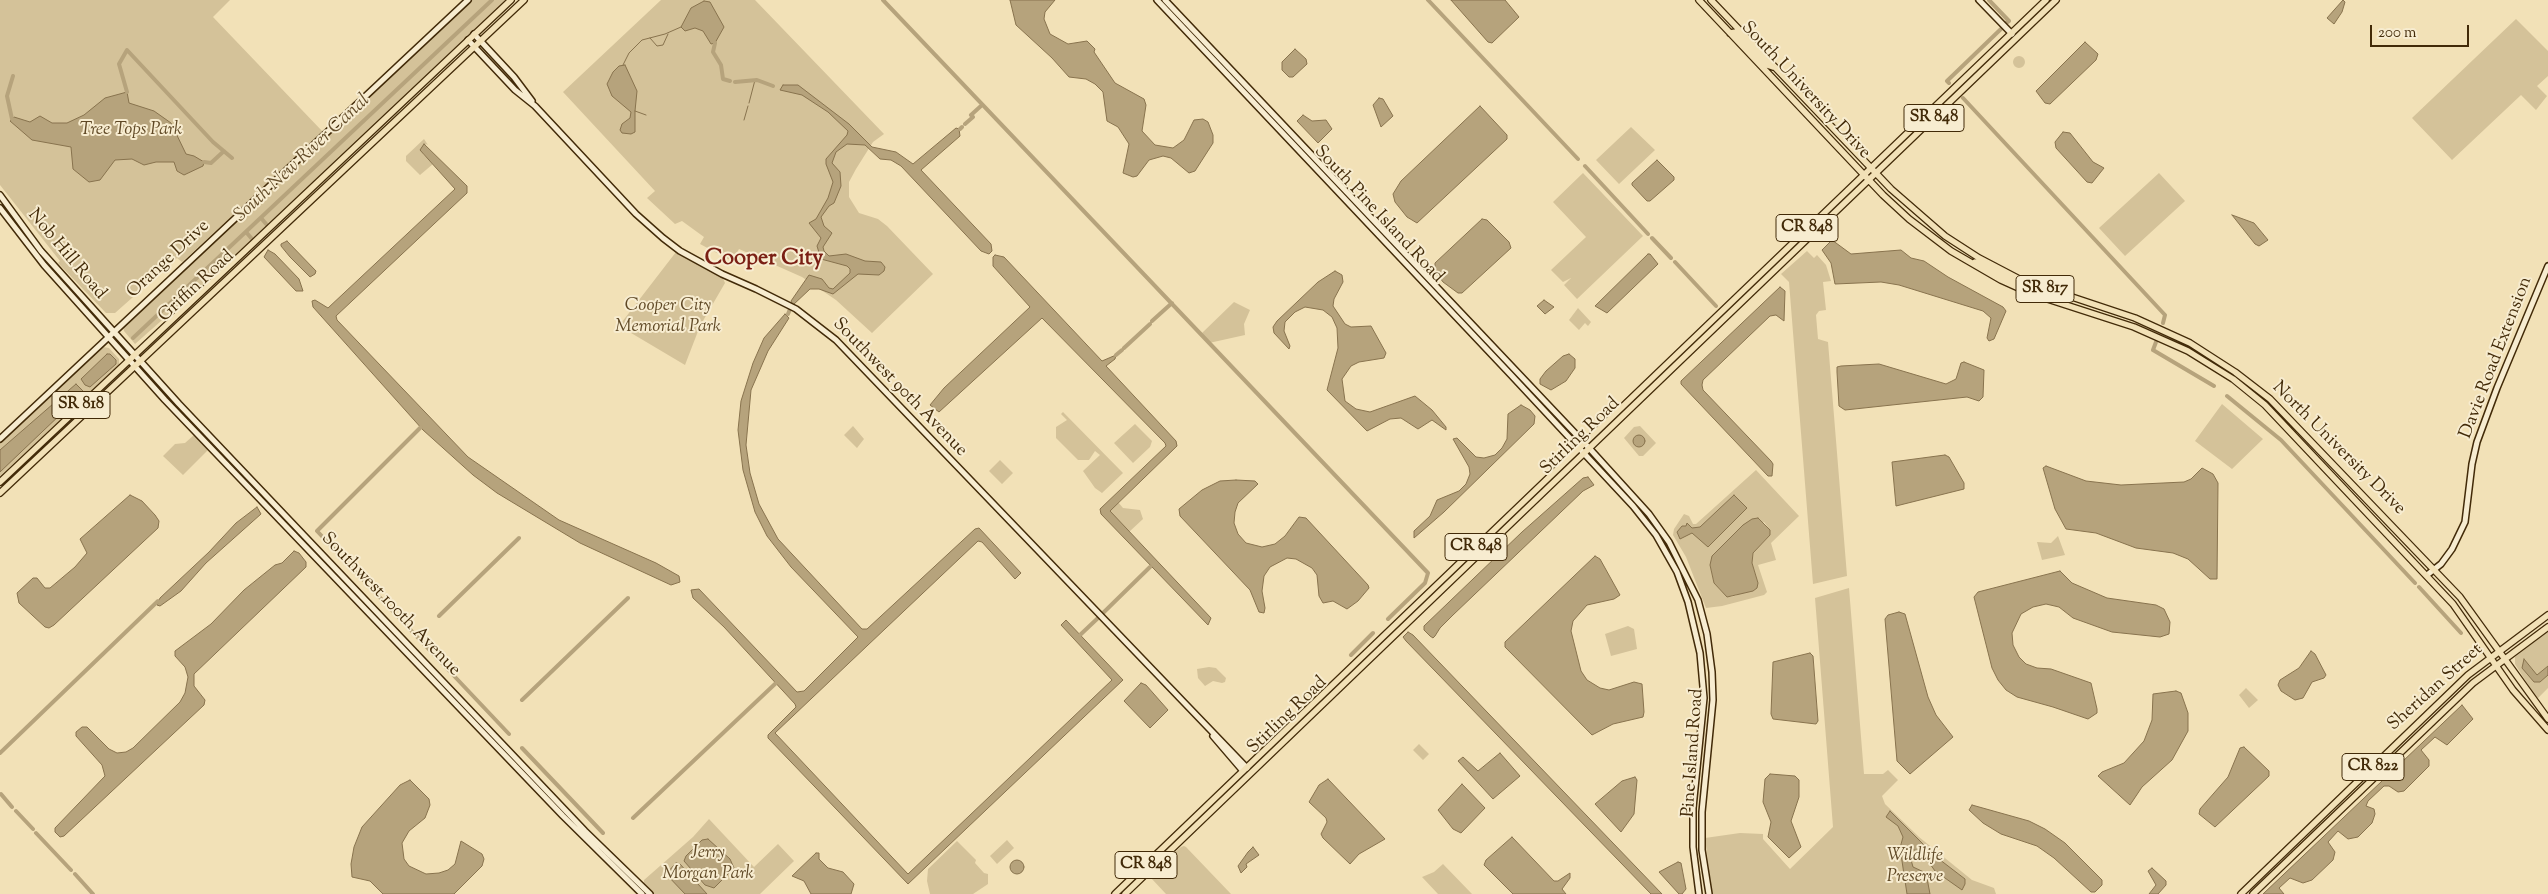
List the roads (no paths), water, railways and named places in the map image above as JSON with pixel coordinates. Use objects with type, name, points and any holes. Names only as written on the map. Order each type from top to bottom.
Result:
[{"type":"main road","name":"Orange Drive","points":[[0,439],[468,0]]},
{"type":"main road","name":"Griffin Road","points":[[0,482],[510,0]]},
{"type":"main road","name":"Griffin Road","points":[[0,493],[524,0]]},
{"type":"main road","name":"South Pine Island Road","points":[[1156,0],[1580,449]]},
{"type":"main road","name":"South Pine Island Road","points":[[1165,0],[1585,444]]},
{"type":"main road","name":"South University Drive","points":[[1699,0],[1869,181]]},
{"type":"main road","points":[[1706,0],[1728,24],[1735,25]]},
{"type":"main road","name":"South University Drive","points":[[1711,0],[1870,168]]},
{"type":"main road","points":[[1980,0],[2014,36],[2018,27],[2046,0]]},
{"type":"main road","name":"Stirling Road","points":[[1125,894],[1489,535],[1658,374],[1863,174],[1968,75],[2056,0]]},
{"type":"main road","points":[[1730,33],[1736,32],[1767,65],[1775,67]]},
{"type":"main road","name":"Southwest 90th Avenue","points":[[474,34],[523,88],[535,106]]},
{"type":"main road","name":"Stirling Road","points":[[1115,894],[1245,770],[1585,455],[1967,86],[2014,36]]},
{"type":"main road","name":"Southwest 90th Avenue","points":[[468,40],[515,90],[535,106],[636,214],[663,238],[680,251],[722,274],[796,310],[836,340],[1245,770]]},
{"type":"main road","points":[[1967,86],[1968,75]]},
{"type":"main road","points":[[356,158],[357,150],[385,124],[389,115]]},
{"type":"main road","name":"North University Drive","points":[[1870,168],[1908,206],[1945,236],[1979,258],[2026,282],[2157,327],[2190,343],[2225,365],[2285,413],[2465,603],[2548,719]]},
{"type":"main road","points":[[289,220],[321,186],[321,180]]},
{"type":"main road","name":"North University Drive","points":[[1869,181],[1913,223],[1961,257],[2001,280],[2032,294],[2134,327],[2188,352],[2250,392],[2322,463],[2427,575],[2465,619],[2496,666],[2529,710],[2548,730]]},
{"type":"main road","name":"Nob Hill Road","points":[[0,195],[41,250],[114,331]]},
{"type":"main road","name":"Nob Hill Road","points":[[0,208],[44,265],[107,337]]},
{"type":"main road","points":[[241,266],[242,258],[271,231],[277,221]]},
{"type":"main road","points":[[1961,257],[2020,284],[2024,285],[2026,282]]},
{"type":"main road","name":"Davie Road Extension","points":[[2427,575],[2452,550],[2465,522],[2477,442],[2497,388],[2548,266]]},
{"type":"main road","name":"Southwest 100th Avenue","points":[[114,331],[585,832],[650,894]]},
{"type":"main road","name":"Southwest 100th Avenue","points":[[107,337],[563,816],[642,894]]},
{"type":"main road","points":[[1658,374],[1663,379]]},
{"type":"main road","name":"Pine Island Road","points":[[1585,444],[1644,507],[1662,530],[1689,578],[1701,612],[1710,653],[1713,691],[1702,812],[1702,850],[1709,894]]},
{"type":"main road","name":"Pine Island Road","points":[[1580,449],[1633,506],[1656,535],[1677,572],[1693,619],[1700,653],[1704,698],[1693,808],[1693,847],[1699,894]]},
{"type":"main road","points":[[2322,463],[2330,466],[2353,489],[2365,496]]},
{"type":"main road","points":[[7,486],[6,482],[14,469]]},
{"type":"main road","points":[[1489,535],[1494,540]]},
{"type":"main road","name":"Sheridan Street","points":[[2241,894],[2451,691],[2491,657],[2548,616]]},
{"type":"main road","name":"Sheridan Street","points":[[2254,894],[2460,695],[2548,627]]},
{"type":"waterway","name":"South New River Canal","points":[[133,338],[492,0]]},
{"type":"waterway","points":[[883,0],[1428,573],[1425,583],[1388,619]]},
{"type":"waterway","points":[[1428,0],[1578,159]]},
{"type":"waterway","points":[[1989,0],[2009,21],[2006,23]]},
{"type":"waterway","points":[[623,65],[629,53],[642,40],[665,34],[681,27]]},
{"type":"waterway","points":[[1949,83],[1947,81],[2002,28]]},
{"type":"waterway","points":[[650,38],[657,46],[663,45],[668,34]]},
{"type":"waterway","points":[[715,43],[713,52],[721,65],[723,79],[730,81]]},
{"type":"waterway","points":[[127,92],[119,64],[127,50],[213,142],[232,158]]},
{"type":"waterway","points":[[12,119],[7,96],[13,76]]},
{"type":"waterway","points":[[749,103],[755,80]]},
{"type":"waterway","points":[[735,82],[757,80],[773,86]]},
{"type":"waterway","points":[[1963,98],[2165,315],[2163,323]]},
{"type":"waterway","points":[[965,124],[973,117],[971,115],[982,105]]},
{"type":"waterway","points":[[744,120],[748,106]]},
{"type":"waterway","points":[[635,111],[646,115]]},
{"type":"waterway","points":[[204,162],[211,163],[224,151]]},
{"type":"waterway","points":[[1585,166],[1648,234]]},
{"type":"waterway","points":[[261,218],[267,225]]},
{"type":"waterway","points":[[246,232],[252,239]]},
{"type":"waterway","points":[[1652,238],[1671,258]]},
{"type":"waterway","points":[[1675,262],[1716,306]]},
{"type":"waterway","points":[[1152,321],[1172,303]]},
{"type":"waterway","points":[[788,314],[790,309]]},
{"type":"waterway","points":[[1124,348],[1150,324]]},
{"type":"waterway","points":[[2156,342],[2153,350],[2214,386]]},
{"type":"waterway","points":[[1116,355],[1122,350]]},
{"type":"waterway","points":[[2227,396],[2281,440],[2415,583]]},
{"type":"waterway","points":[[421,427],[317,531],[509,734]]},
{"type":"waterway","points":[[439,616],[519,538]]},
{"type":"waterway","points":[[1102,614],[1150,567]]},
{"type":"waterway","points":[[2419,587],[2461,633]]},
{"type":"waterway","points":[[522,700],[628,598]]},
{"type":"waterway","points":[[0,753],[158,601]]},
{"type":"waterway","points":[[1080,635],[1098,618]]},
{"type":"waterway","points":[[1351,655],[1373,633]]},
{"type":"waterway","points":[[633,818],[776,683]]},
{"type":"waterway","points":[[522,748],[603,833]]},
{"type":"waterway","points":[[1,794],[12,807]]},
{"type":"waterway","points":[[16,811],[33,829]]},
{"type":"waterway","points":[[36,833],[71,870]]},
{"type":"waterway","points":[[75,874],[93,894]]},
{"type":"district","name":"Cooper City","points":[[764,260]]},
{"type":"park label","name":"Tree Tops Park","points":[[131,131]]},
{"type":"park label","name":"Cooper City Memorial Park","points":[[668,317]]},
{"type":"park label","name":"Jerry Morgan Park","points":[[708,864]]},
{"type":"park label","name":"Wildlife Preserve","points":[[1915,868]]}]
